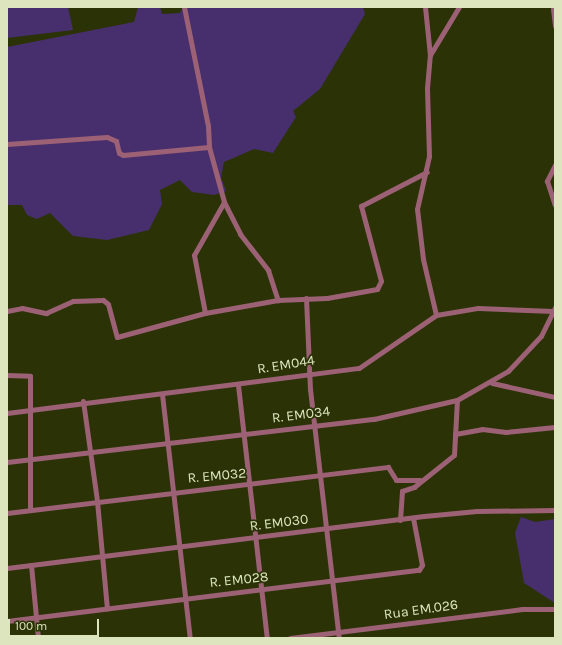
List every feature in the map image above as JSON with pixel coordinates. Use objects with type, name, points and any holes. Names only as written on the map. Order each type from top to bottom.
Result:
[{"type":"street","points":[[184,7],[208,126],[209,147],[224,202],[240,234],[268,270],[278,300]]},
{"type":"street","points":[[424,7],[430,55],[427,172],[417,209],[423,259],[436,315]]},
{"type":"street","points":[[430,55],[459,7]]},
{"type":"street","points":[[553,9],[555,26]]},
{"type":"street","points":[[7,144],[107,137],[116,141],[118,153],[123,154],[209,147]]},
{"type":"street","points":[[555,165],[547,181],[555,205]]},
{"type":"street","points":[[7,310],[22,308],[46,313],[73,301],[103,300],[108,304],[117,337],[205,314],[278,300],[349,295],[381,286],[361,206],[427,172]]},
{"type":"street","points":[[205,314],[194,255],[224,202]]},
{"type":"street","points":[[306,298],[313,425],[333,582],[338,636]]},
{"type":"street","name":"R. EM044","points":[[7,413],[83,402],[238,385],[310,372],[359,368],[436,315],[478,308],[554,309]]},
{"type":"street","name":"R. EM034","points":[[7,462],[29,461],[169,442],[396,416],[457,400],[492,383],[528,352],[554,309]]},
{"type":"street","points":[[7,375],[30,374],[28,411],[30,510]]},
{"type":"street","points":[[492,383],[555,397]]},
{"type":"street","points":[[238,385],[248,486],[267,638]]},
{"type":"street","points":[[162,394],[169,442],[179,547],[187,598],[190,638]]},
{"type":"street","points":[[400,520],[402,491],[450,459],[455,434],[457,400]]},
{"type":"street","points":[[83,402],[97,501],[107,609]]},
{"type":"street","points":[[455,434],[482,429],[506,432],[555,427]]},
{"type":"street","name":"R. EM032","points":[[7,513],[173,492],[248,486],[388,467],[396,480],[420,480]]},
{"type":"street","name":"R. EM030","points":[[7,568],[477,511],[555,510]]},
{"type":"street","name":"R. EM028","points":[[7,621],[187,598],[333,582],[422,568],[414,518]]},
{"type":"street","points":[[31,565],[38,638]]},
{"type":"street","name":"Rua EM.026","points":[[290,638],[338,636],[486,613],[555,609]]},
{"type":"shaded area","points":[[7,7],[68,7],[73,30],[7,38]]},
{"type":"shaded area","points":[[138,7],[160,7],[162,14],[180,13],[183,7],[363,7],[365,14],[320,89],[293,111],[296,117],[273,153],[254,149],[224,162],[221,177],[226,191],[214,195],[192,192],[180,180],[160,190],[162,204],[149,230],[107,240],[73,236],[50,213],[37,219],[27,215],[22,205],[7,205],[7,47],[134,22]]},
{"type":"shaded area","points":[[521,517],[535,522],[555,519],[555,603],[524,583],[515,533]]}]
